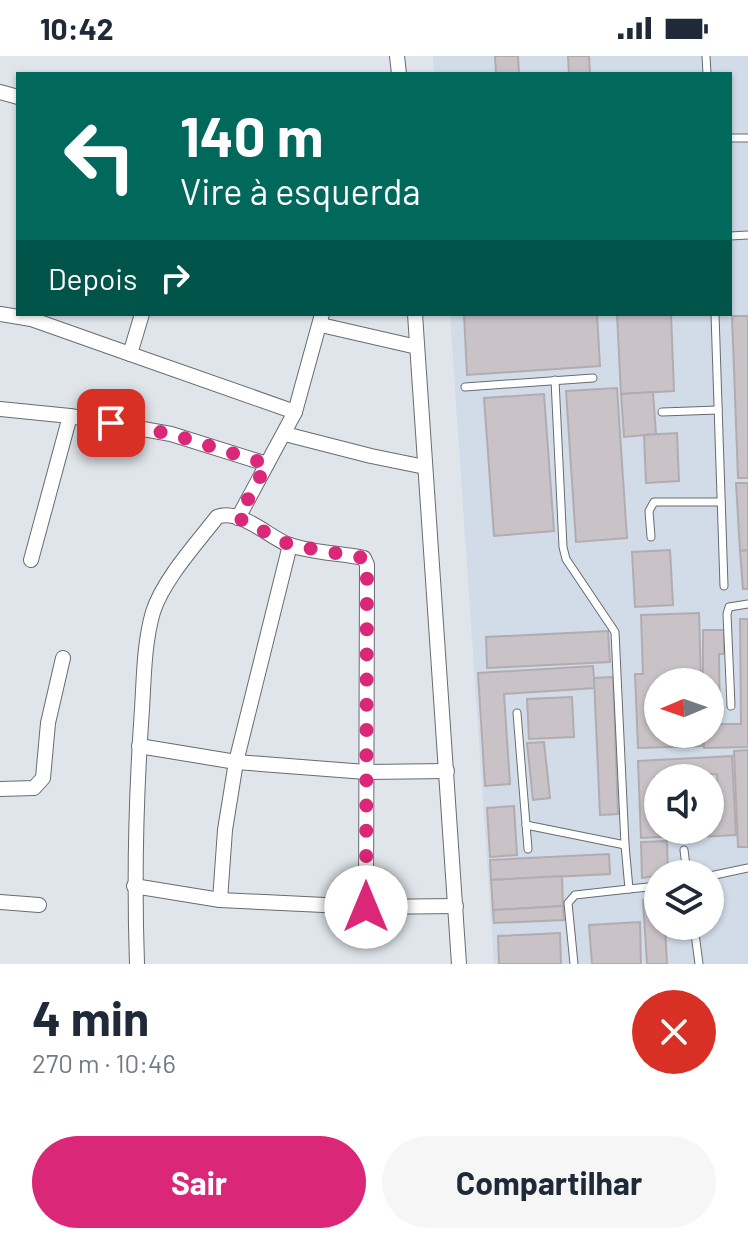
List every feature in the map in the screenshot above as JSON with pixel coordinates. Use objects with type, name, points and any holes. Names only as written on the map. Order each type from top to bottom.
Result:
[{"type":"street","points":[[130,354],[141,316]]},
{"type":"street","points":[[415,316],[459,964]]},
{"type":"street","points":[[32,317],[295,412]]},
{"type":"street","points":[[238,518],[295,412],[322,320],[417,347]]},
{"type":"street","points":[[0,409],[70,416],[171,434],[267,464]]},
{"type":"street","points":[[31,560],[70,416]]},
{"type":"street","points":[[285,434],[425,467]]},
{"type":"street","points":[[137,964],[134,886],[139,746],[153,611],[167,584],[222,514],[238,518],[290,545],[364,558],[367,565],[366,907]]},
{"type":"street","points":[[220,900],[225,830],[236,762],[290,545]]},
{"type":"street","points":[[0,789],[34,788],[43,778],[48,723],[63,658]]},
{"type":"street","points":[[139,746],[236,762],[366,772],[447,771]]},
{"type":"street","points":[[134,886],[220,900],[366,907],[456,906]]},
{"type":"street","points":[[0,902],[39,905]]},
{"type":"lane","points":[[715,316],[724,586]]},
{"type":"lane","points":[[465,387],[593,378]]},
{"type":"lane","points":[[555,380],[563,547],[566,559],[615,632],[629,889]]},
{"type":"lane","points":[[662,412],[718,410]]},
{"type":"lane","points":[[651,537],[649,511],[654,502],[721,502]]},
{"type":"lane","points":[[731,706],[727,614],[729,607],[748,604]]},
{"type":"lane","points":[[517,713],[528,849]]},
{"type":"lane","points":[[526,825],[625,845]]},
{"type":"lane","points":[[684,850],[685,860]]},
{"type":"lane","points":[[724,873],[748,868]]},
{"type":"lane","points":[[574,964],[568,903],[571,898],[644,887]]},
{"type":"lane","points":[[696,940],[699,964]]},
{"type":"shaded area","points":[[433,56],[748,56],[748,964],[494,964],[450,316],[732,316],[732,72],[434,72]]},
{"type":"building","points":[[495,56],[518,56],[519,72],[496,72]]},
{"type":"building","points":[[568,56],[589,56],[590,72],[569,72]]},
{"type":"building","points":[[464,316],[597,316],[600,366],[467,375]]},
{"type":"building","points":[[617,316],[671,316],[674,391],[621,394]]},
{"type":"building","points":[[732,316],[748,316],[748,478],[738,478]]},
{"type":"building","points":[[617,388],[627,538],[576,542],[566,391]]},
{"type":"building","points":[[653,392],[656,434],[624,437],[621,394]]},
{"type":"building","points":[[544,394],[554,531],[494,536],[484,398]]},
{"type":"building","points":[[677,433],[679,481],[646,483],[644,435]]},
{"type":"building","points":[[736,483],[748,483],[748,550],[740,551]]},
{"type":"building","points":[[670,550],[673,605],[635,607],[632,552]]},
{"type":"building","points":[[748,550],[748,589],[743,589],[740,551]]},
{"type":"building","points":[[699,613],[701,668],[644,668],[644,748],[638,748],[635,674],[643,674],[641,615]]},
{"type":"building","points":[[740,619],[748,619],[748,747],[724,748],[724,724],[741,724]]},
{"type":"building","points":[[703,630],[724,630],[724,654],[719,654],[719,668],[703,668]]},
{"type":"building","points":[[608,631],[610,662],[487,668],[486,637]]},
{"type":"building","points":[[593,666],[595,688],[504,694],[510,784],[485,786],[478,673]]},
{"type":"building","points":[[613,677],[618,814],[600,815],[594,678]]},
{"type":"building","points":[[572,697],[574,737],[529,739],[527,699]]},
{"type":"building","points":[[544,742],[550,798],[533,800],[527,743]]},
{"type":"building","points":[[748,750],[748,847],[738,847],[734,751]]},
{"type":"building","points":[[732,756],[736,835],[724,836],[724,764],[644,764],[644,838],[641,838],[638,761]]},
{"type":"building","points":[[514,806],[517,855],[490,857],[487,808]]},
{"type":"building","points":[[641,842],[667,844],[668,860],[644,860],[642,878]]},
{"type":"building","points":[[609,854],[610,874],[491,880],[490,860]]},
{"type":"building","points":[[562,876],[563,906],[493,910],[491,880]]},
{"type":"building","points":[[563,906],[564,920],[494,923],[493,910]]},
{"type":"building","points":[[640,922],[641,964],[592,964],[589,925]]},
{"type":"building","points":[[560,933],[561,964],[499,964],[498,936]]},
{"type":"building","points":[[646,940],[666,940],[667,964],[647,964]]},
{"type":"route","points":[[111,423],[171,434],[267,464],[238,518],[290,545],[364,558],[367,565],[366,907]]}]
